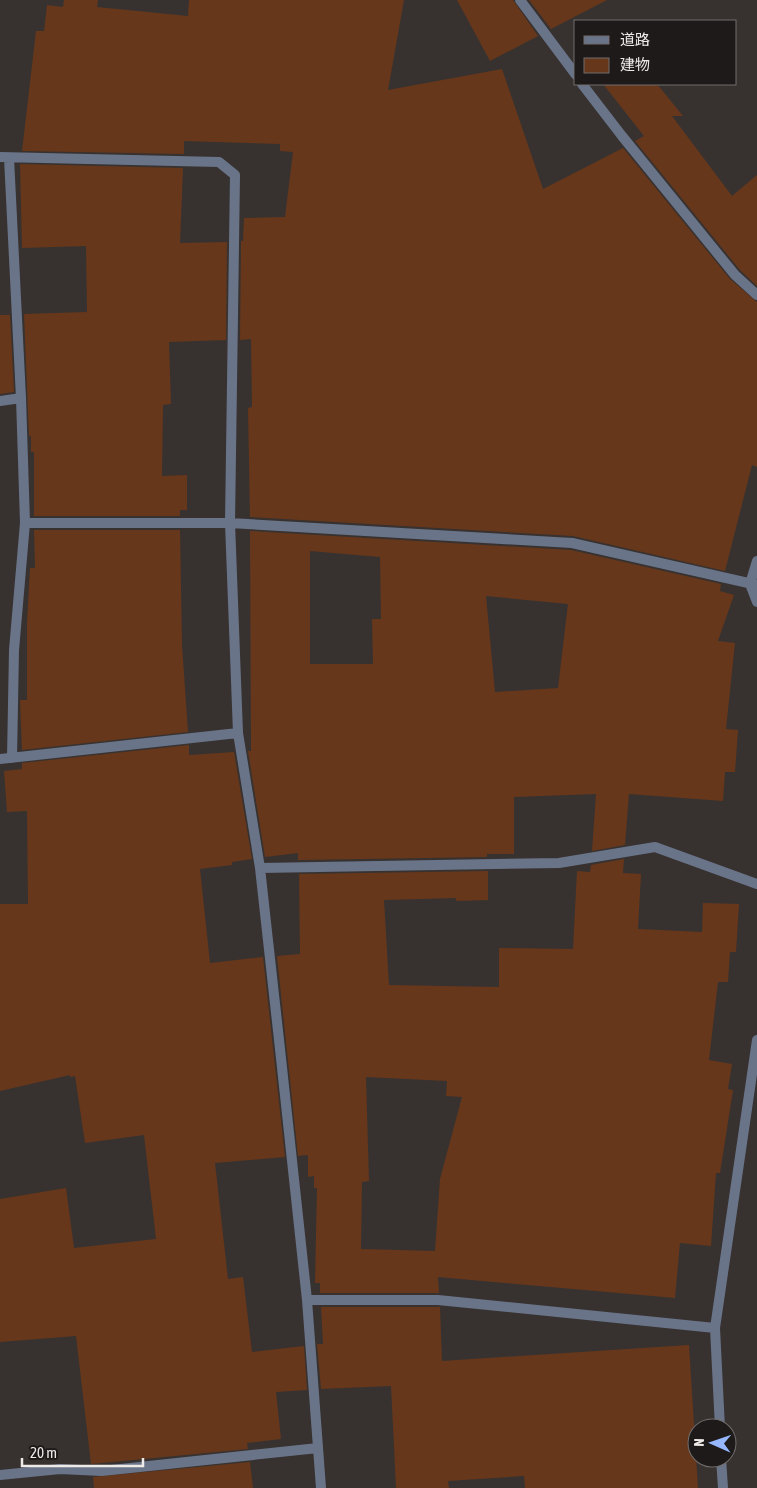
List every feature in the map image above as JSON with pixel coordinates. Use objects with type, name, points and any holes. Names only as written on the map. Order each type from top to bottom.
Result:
[{"type":"street","points":[[520,0],[574,72]]},
{"type":"street","points":[[583,85],[735,275],[757,296]]},
{"type":"street","points":[[12,758],[14,650],[25,524],[22,398],[4,157],[219,162],[235,175],[230,523],[238,733],[260,868],[306,1300],[321,1488]]},
{"type":"street","points":[[0,400],[22,398]]},
{"type":"street","points":[[25,524],[230,523],[572,543],[753,585]]},
{"type":"street","points":[[757,561],[753,585],[757,602]]},
{"type":"street","points":[[0,759],[238,733]]},
{"type":"street","points":[[260,868],[558,863],[655,847],[757,884]]},
{"type":"street","points":[[720,1418],[715,1328],[757,1040]]},
{"type":"street","points":[[306,1300],[438,1300],[715,1328]]},
{"type":"street","points":[[0,1475],[60,1469],[102,1471],[318,1448]]},
{"type":"street","points":[[722,1468],[723,1488]]},
{"type":"building","points":[[64,0],[98,0],[97,7],[188,16],[189,0],[404,0],[388,90],[502,69],[543,189],[623,148],[730,279],[757,302],[757,467],[752,465],[725,571],[573,536],[250,517],[248,408],[252,407],[251,339],[240,340],[241,241],[243,241],[244,218],[285,217],[293,152],[280,151],[280,144],[184,141],[184,154],[22,151],[36,31],[44,31],[47,5],[63,7]]},
{"type":"building","points":[[457,0],[513,0],[538,36],[490,61]]},
{"type":"building","points":[[529,0],[607,0],[551,29]]},
{"type":"building","points":[[604,85],[658,85],[683,116],[672,116],[732,196],[757,175],[757,286],[740,270],[635,141],[644,136]]},
{"type":"building","points":[[20,164],[183,168],[180,243],[227,242],[226,340],[169,342],[171,404],[163,405],[162,476],[187,475],[187,510],[180,510],[180,516],[34,516],[34,452],[31,452],[31,436],[29,436],[24,314],[87,312],[86,246],[22,248]]},
{"type":"building","points":[[0,315],[10,315],[14,392],[0,394]]},
{"type":"building","points":[[34,530],[180,530],[182,645],[188,732],[22,750],[20,700],[27,700],[27,623],[30,568],[35,568]]},
{"type":"building","points":[[250,531],[571,550],[721,584],[720,591],[734,595],[718,641],[735,643],[726,729],[738,730],[735,772],[725,772],[723,801],[629,794],[625,845],[592,851],[596,794],[514,797],[514,854],[487,854],[487,857],[298,860],[298,853],[265,857],[248,751],[251,751]],"holes":[[[310,551],[380,557],[381,619],[372,619],[373,664],[310,664]],[[486,596],[568,604],[558,688],[495,692]]]},
{"type":"building","points":[[189,745],[189,755],[234,752],[252,859],[232,862],[232,865],[200,869],[210,963],[263,957],[285,1157],[215,1163],[228,1279],[243,1277],[252,1352],[304,1346],[307,1390],[276,1392],[281,1439],[247,1443],[248,1449],[91,1464],[76,1336],[0,1342],[0,1199],[66,1188],[74,1248],[156,1239],[144,1135],[85,1143],[75,1076],[70,1077],[70,1075],[0,1091],[0,904],[28,904],[27,811],[7,812],[4,771],[22,769],[22,763]]},
{"type":"building","points":[[624,859],[623,873],[641,874],[638,929],[702,932],[703,903],[739,904],[736,952],[730,952],[728,982],[718,982],[709,1060],[732,1064],[728,1089],[733,1090],[720,1173],[716,1173],[711,1246],[680,1243],[675,1298],[438,1277],[439,1293],[320,1293],[320,1283],[315,1283],[317,1188],[314,1188],[314,1176],[308,1177],[308,1155],[298,1156],[277,956],[300,954],[299,874],[488,871],[488,900],[456,901],[456,898],[384,900],[389,985],[499,987],[499,948],[573,949],[577,871],[590,872],[591,865]],"holes":[[[366,1077],[447,1081],[446,1096],[462,1097],[440,1179],[435,1251],[361,1249],[362,1182],[369,1181]]]},
{"type":"building","points":[[321,1307],[440,1307],[442,1361],[689,1345],[694,1418],[687,1418],[687,1468],[697,1468],[698,1488],[525,1488],[524,1476],[448,1481],[449,1488],[396,1488],[391,1386],[321,1389],[317,1344],[323,1344]]},
{"type":"building","points":[[250,1462],[253,1488],[94,1488],[93,1477]]}]
